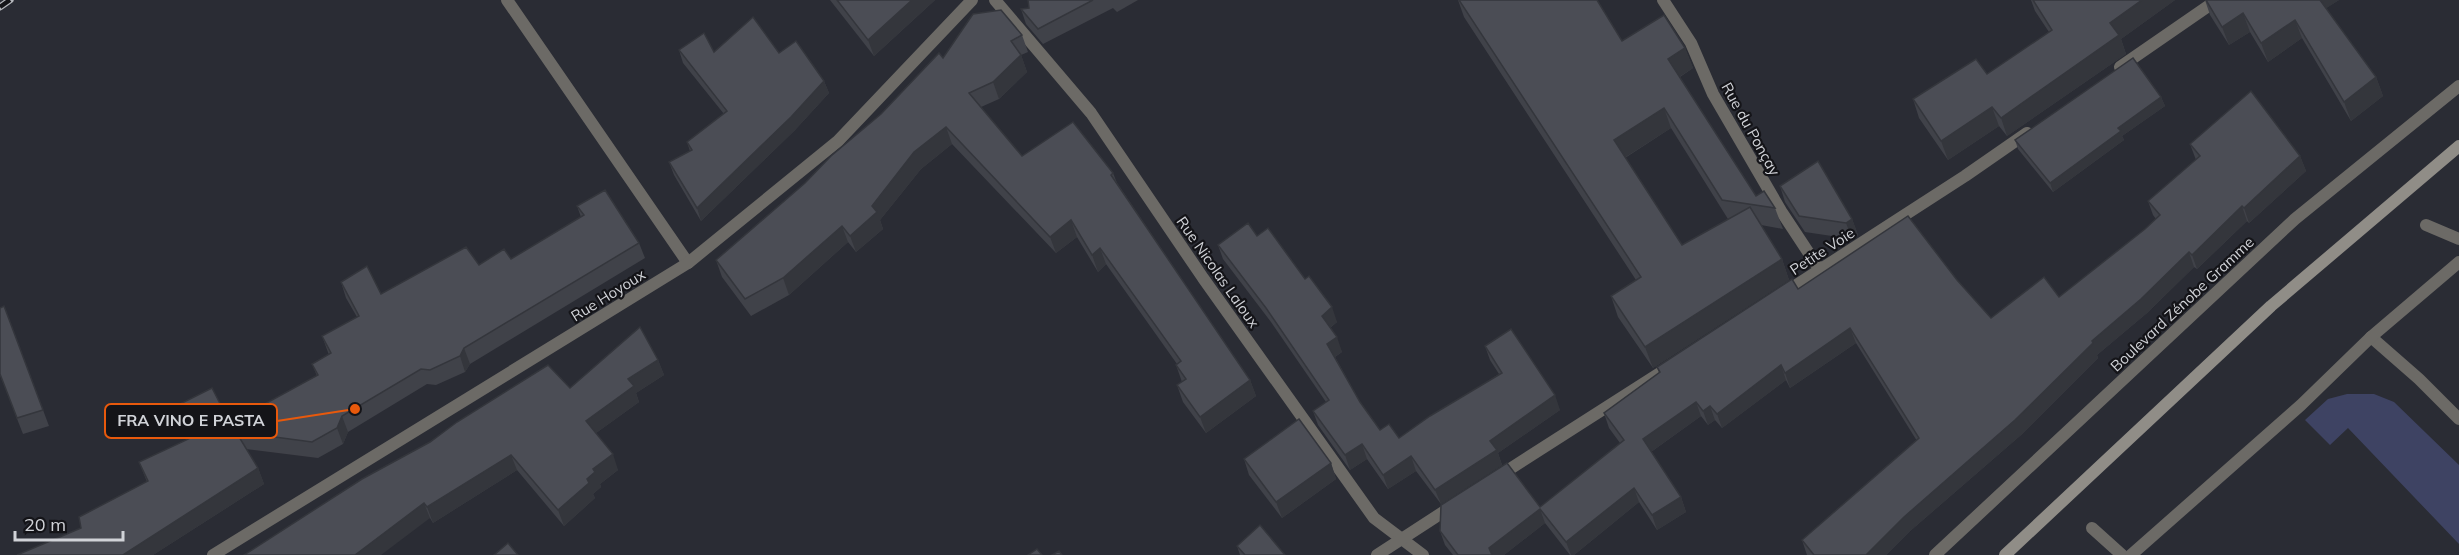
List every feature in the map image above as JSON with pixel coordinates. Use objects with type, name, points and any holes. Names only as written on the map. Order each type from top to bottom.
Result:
[{"type":"main road","points":[[2005,555],[2271,306],[2459,146]]},
{"type":"street","points":[[507,0],[688,263]]},
{"type":"street","name":"Rue Hoyoux","points":[[213,555],[688,263],[838,141],[972,0]]},
{"type":"street","name":"Rue Nicolas Laloux","points":[[995,0],[1091,113],[1203,278],[1374,518],[1423,555]]},
{"type":"street","name":"Rue du Ponçay","points":[[1663,0],[1691,43],[1713,94],[1781,211],[1820,270]]},
{"type":"street","points":[[2110,75],[2217,0]]},
{"type":"street","name":"Boulevard Zénobe Gramme","points":[[1935,555],[2295,219],[2459,86]]},
{"type":"street","name":"Petite Voie","points":[[1770,303],[1965,176],[2042,122]]},
{"type":"street","points":[[2426,225],[2459,239]]},
{"type":"street","points":[[2131,555],[2301,405],[2371,337],[2459,262]]},
{"type":"street","points":[[2371,337],[2420,379],[2459,419]]},
{"type":"street","points":[[1488,483],[1669,368]]},
{"type":"street","points":[[1377,555],[1468,496]]},
{"type":"street","points":[[2092,528],[2122,555]]},
{"type":"shaded area","points":[[2347,394],[2374,394],[2394,402],[2459,465],[2459,544],[2348,428],[2330,445],[2305,420],[2328,399]]},
{"type":"building","points":[[837,0],[912,0],[868,40]]},
{"type":"building","points":[[1028,0],[1093,0],[1038,29],[1021,9],[1029,8]]},
{"type":"building","points":[[1459,0],[1597,0],[1622,41],[1664,15],[1685,48],[1668,59],[1756,196],[1764,191],[1775,208],[1722,200],[1664,108],[1614,140],[1682,245],[1750,207],[1782,259],[1645,347],[1611,296],[1641,277]]},
{"type":"building","points":[[2033,0],[2142,0],[2110,23],[2119,35],[2001,118],[1992,107],[1941,141],[1913,99],[1976,59],[1987,74],[2052,30]]},
{"type":"building","points":[[2206,0],[2320,0],[2376,77],[2344,102],[2295,20],[2261,43],[2243,13],[2222,27]]},
{"type":"building","points":[[1001,10],[1022,35],[1011,41],[1021,55],[993,82],[969,93],[1022,156],[1073,122],[1113,173],[1111,175],[1250,380],[1200,417],[1177,385],[1186,379],[1176,365],[1181,361],[1100,248],[1092,255],[1071,220],[1050,237],[946,127],[914,152],[872,206],[877,212],[850,236],[842,226],[783,278],[745,299],[716,260],[881,114],[939,53],[943,58],[973,14]]},
{"type":"building","points":[[753,17],[779,53],[796,41],[824,81],[791,117],[697,208],[669,162],[692,150],[687,142],[727,111],[679,50],[704,33],[714,52]]},
{"type":"building","points":[[2133,58],[2161,97],[2118,128],[2121,131],[2050,183],[2015,140]]},
{"type":"building","points":[[2251,91],[2300,156],[2244,208],[2242,206],[2192,255],[2189,252],[2141,299],[2092,341],[2093,343],[2015,420],[1904,517],[1866,555],[1814,555],[1802,540],[1919,438],[1850,328],[1785,373],[1781,365],[1717,414],[1710,406],[1703,411],[1696,402],[1643,439],[1681,497],[1652,515],[1634,488],[1566,542],[1540,509],[1489,548],[1492,555],[1458,555],[1440,531],[1441,505],[1507,463],[1540,507],[1624,440],[1604,413],[1660,372],[1657,367],[1792,279],[1798,289],[1908,216],[1957,280],[1991,318],[2044,277],[2059,297],[2160,215],[2148,201],[2200,156],[2190,144]]},
{"type":"building","points":[[1818,161],[1852,219],[1846,223],[1799,216],[1780,186]]},
{"type":"building","points":[[605,190],[639,243],[464,348],[460,356],[430,370],[421,369],[342,416],[337,428],[312,442],[236,432],[258,468],[123,555],[17,555],[81,528],[79,517],[148,481],[139,462],[197,435],[182,403],[212,388],[230,423],[318,375],[312,364],[331,353],[322,336],[359,316],[341,282],[367,266],[381,294],[466,247],[479,265],[504,249],[511,259],[584,215],[577,206]]},
{"type":"building","points":[[1248,223],[1257,236],[1268,228],[1305,279],[1309,276],[1332,307],[1322,316],[1337,337],[1327,344],[1360,402],[1380,430],[1389,424],[1399,438],[1430,416],[1502,373],[1485,346],[1511,329],[1555,395],[1490,441],[1497,450],[1435,490],[1411,456],[1383,475],[1362,444],[1345,455],[1313,411],[1329,400],[1266,308],[1218,245]]},
{"type":"building","points":[[4,306],[43,410],[17,418],[0,374],[0,308]]},
{"type":"building","points":[[640,327],[658,360],[628,379],[634,386],[586,421],[613,454],[593,469],[595,472],[587,479],[589,483],[558,510],[511,455],[427,507],[424,503],[355,555],[244,555],[362,479],[430,442],[457,422],[548,365],[570,388]]},
{"type":"building","points":[[1299,419],[1331,463],[1276,502],[1244,459]]},
{"type":"building","points":[[1260,525],[1285,555],[1245,555],[1237,546]]},
{"type":"building","points":[[508,543],[518,555],[494,555]]},
{"type":"building","points":[[1037,549],[1042,555],[1028,555]]},
{"type":"railway","points":[[0,7],[10,0]]},
{"type":"place","name":"FRA VINO E PASTA","points":[[355,409]]}]
